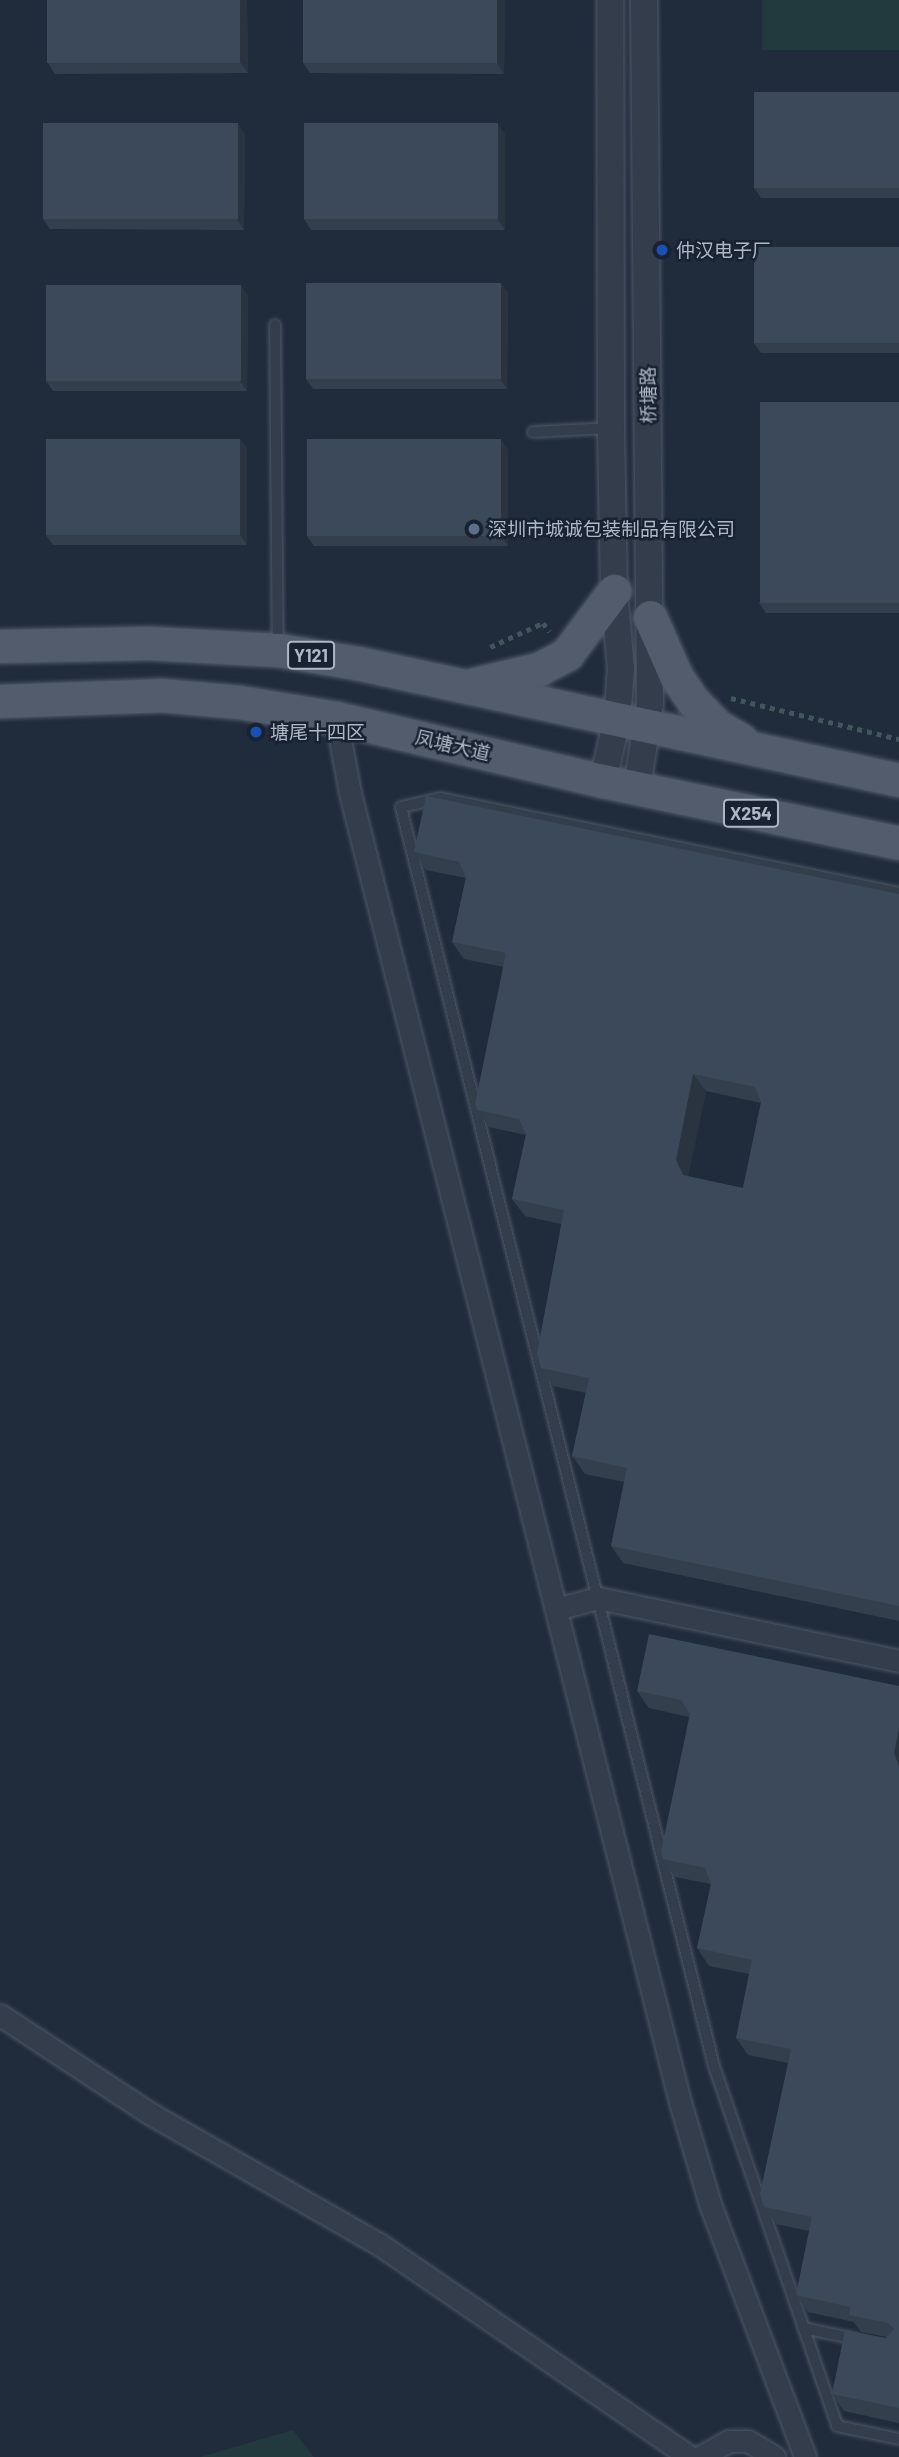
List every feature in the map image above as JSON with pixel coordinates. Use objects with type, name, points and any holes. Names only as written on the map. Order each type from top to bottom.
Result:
[{"type":"main road","points":[[462,686],[513,677],[567,654],[614,592]]},
{"type":"main road","points":[[650,617],[676,676],[693,701],[717,726],[762,751]]},
{"type":"main road","name":"Y121","points":[[0,646],[149,643],[278,650],[649,726]]},
{"type":"main road","name":"凤塘大道","points":[[0,701],[160,695],[336,718],[603,781],[899,843]]},
{"type":"main road","points":[[649,726],[899,780]]},
{"type":"street","name":"桥塘路","points":[[603,781],[617,719],[621,669],[614,592],[611,428],[610,0]]},
{"type":"street","name":"桥塘路","points":[[637,788],[649,726],[650,617],[644,0]]},
{"type":"street","points":[[336,718],[350,793],[680,2102],[710,2204],[804,2457]]},
{"type":"street","points":[[556,1609],[598,1598],[899,1661]]},
{"type":"street","points":[[0,2015],[151,2114],[379,2244],[690,2457]]},
{"type":"street","points":[[700,2457],[729,2441],[748,2441],[775,2457]]},
{"type":"lane","points":[[275,325],[278,650]]},
{"type":"lane","points":[[533,432],[611,428]]},
{"type":"lane","points":[[899,893],[441,798],[401,807],[714,2066],[837,2426],[899,2439]]},
{"type":"lane","points":[[803,2328],[863,2340]]},
{"type":"path","points":[[490,647],[543,623],[552,635]]},
{"type":"path","points":[[835,727],[899,739]]},
{"type":"green space","points":[[762,0],[899,0],[899,50],[762,50]]},
{"type":"green space","points":[[293,2430],[314,2457],[200,2457]]},
{"type":"building","points":[[47,0],[240,0],[240,63],[47,63]]},
{"type":"building","points":[[303,0],[497,0],[497,63],[303,63]]},
{"type":"building","points":[[754,92],[899,92],[899,188],[754,188]]},
{"type":"building","points":[[43,123],[238,123],[238,219],[43,219]]},
{"type":"building","points":[[304,123],[498,123],[498,219],[304,219]]},
{"type":"building","points":[[754,247],[899,247],[899,343],[754,343]]},
{"type":"building","points":[[306,283],[501,283],[501,379],[306,379]]},
{"type":"building","points":[[46,285],[241,285],[241,381],[46,381]]},
{"type":"building","points":[[760,402],[899,402],[899,603],[760,603]]},
{"type":"building","points":[[46,439],[240,439],[240,535],[46,535]]},
{"type":"building","points":[[307,439],[501,439],[501,536],[307,536]]},
{"type":"building","points":[[426,796],[899,894],[899,1606],[611,1546],[627,1468],[572,1456],[589,1378],[541,1368],[537,1353],[564,1210],[512,1199],[526,1134],[519,1119],[477,1110],[475,1104],[506,953],[452,942],[466,877],[459,862],[414,852]],"holes":[[[693,1074],[755,1087],[761,1102],[743,1188],[683,1175],[676,1160]]]},
{"type":"building","points":[[649,1634],[899,1686],[899,1728],[894,1753],[899,1766],[899,2408],[832,2394],[845,2330],[886,2338],[894,2329],[888,2323],[849,2315],[850,2307],[796,2295],[812,2217],[764,2207],[760,2194],[791,2049],[736,2038],[752,1960],[697,1948],[711,1884],[705,1868],[663,1859],[661,1851],[690,1714],[681,1700],[637,1691]]},
{"type":"place","name":"仲汉电子厂","points":[[662,250]]},
{"type":"place","name":"深圳市城诚包装制品有限公司","points":[[474,529]]},
{"type":"place","name":"塘尾十四区","points":[[256,732]]}]
